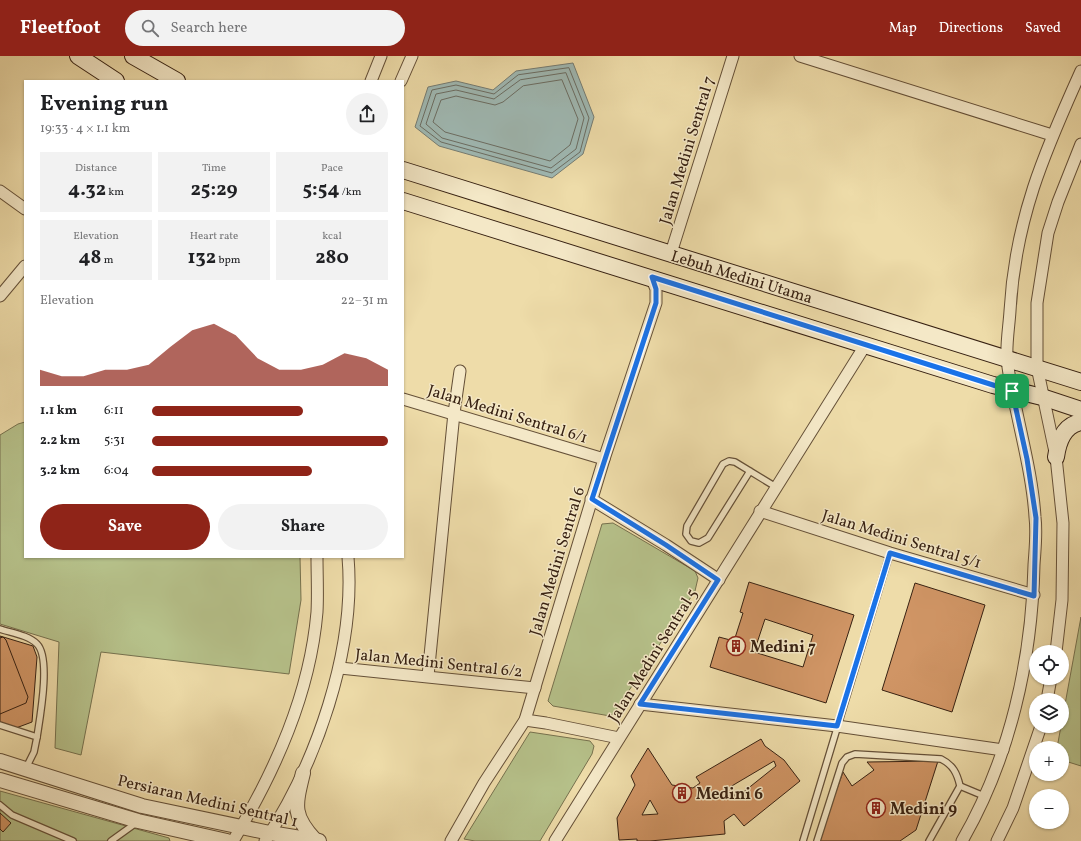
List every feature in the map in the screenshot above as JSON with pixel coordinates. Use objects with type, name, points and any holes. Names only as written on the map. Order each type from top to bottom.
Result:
[{"type":"main road","points":[[78,56],[112,80]]},
{"type":"main road","points":[[140,58],[176,80]]},
{"type":"main road","name":"Lebuh Medini Utama","points":[[404,170],[1081,382]]},
{"type":"main road","name":"Lebuh Medini Utama","points":[[404,201],[652,277],[1012,391],[1042,397],[1081,410]]},
{"type":"main road","points":[[1056,457],[1058,443],[1062,436],[1075,423],[1081,422]]},
{"type":"street","points":[[371,80],[381,56]]},
{"type":"street","points":[[401,80],[412,56]]},
{"type":"street","name":"Jalan Medini Sentral 7","points":[[671,253],[732,56]]},
{"type":"street","points":[[800,56],[1052,135]]},
{"type":"street","points":[[962,841],[984,796],[1003,750],[1015,710],[1027,660],[1034,596],[1036,518],[1027,459],[1012,391],[1007,359],[1010,294],[1015,256],[1030,194],[1052,135],[1081,71]]},
{"type":"street","points":[[1057,645],[1062,600],[1063,523],[1056,457],[1042,397],[1037,367],[1037,303],[1046,241],[1058,202],[1081,144]]},
{"type":"street","points":[[0,191],[24,208]]},
{"type":"street","points":[[0,296],[24,267]]},
{"type":"street","name":"Jalan Medini Sentral 6","points":[[451,841],[484,783],[525,720],[604,459],[656,303],[656,289],[652,277]]},
{"type":"street","name":"Jalan Medini Sentral 5","points":[[555,841],[760,511],[866,344]]},
{"type":"street","points":[[428,676],[454,413],[460,371]]},
{"type":"street","name":"Jalan Medini Sentral 6/1","points":[[404,398],[604,459]]},
{"type":"street","points":[[592,499],[666,545],[718,580]]},
{"type":"street","name":"Jalan Medini Sentral 5/1","points":[[760,511],[890,553],[1034,596]]},
{"type":"street","points":[[233,841],[242,827],[280,751],[299,701],[317,612],[317,558]]},
{"type":"street","points":[[315,840],[300,821],[297,796],[303,773],[324,720],[340,668],[347,605],[348,558]]},
{"type":"street","name":"Jalan Medini Sentral 6/2","points":[[340,668],[535,688]]},
{"type":"street","points":[[640,704],[837,726],[1003,750]]},
{"type":"street","points":[[525,720],[619,738]]},
{"type":"street","points":[[997,841],[1013,808],[1039,733]]},
{"type":"street","name":"Persiaran Medini Sentral 1","points":[[0,761],[142,806],[242,827],[267,837],[318,841]]},
{"type":"street","points":[[267,837],[303,773]]},
{"type":"street","points":[[0,780],[138,822],[227,841]]},
{"type":"street","points":[[183,832],[194,841]]},
{"type":"lane","points":[[750,471],[708,538],[699,543],[691,541],[686,534],[687,526],[723,464],[729,461],[735,462],[750,471],[776,487]]},
{"type":"lane","points":[[803,841],[890,553]]},
{"type":"lane","points":[[0,629],[24,637],[36,644],[42,652],[43,696],[34,752],[26,768]]},
{"type":"lane","points":[[0,725],[37,737]]},
{"type":"lane","points":[[817,841],[839,769],[847,757],[855,754],[941,759],[948,762],[954,769],[960,786],[984,796]]},
{"type":"lane","points":[[929,841],[960,786]]},
{"type":"lane","points":[[0,805],[12,815],[73,841]]},
{"type":"lane","points":[[111,841],[138,822]]},
{"type":"green space","points":[[24,422],[24,558],[300,558],[301,600],[289,674],[101,652],[81,755],[55,748],[59,642],[0,624],[0,435],[18,424]]},
{"type":"green space","points":[[613,523],[695,571],[698,578],[695,591],[614,713],[610,716],[553,706],[548,701],[602,524]]},
{"type":"green space","points":[[1081,617],[1081,766],[1069,762],[1069,741],[1058,741],[1060,733],[1069,733],[1069,693],[1067,693]]},
{"type":"green space","points":[[530,732],[590,741],[594,746],[592,754],[540,841],[475,841],[464,839]]},
{"type":"green space","points":[[0,791],[169,838],[170,841],[0,841]]},
{"type":"water","points":[[573,63],[594,117],[583,154],[552,178],[439,146],[415,127],[428,87],[456,81],[493,90],[516,71]]},
{"type":"building","name":"Medini 7","points":[[749,582],[854,615],[826,703],[710,667],[719,637],[734,641],[743,613],[740,612]],"holes":[[[765,619],[813,635],[803,667],[754,652]]]},
{"type":"building","points":[[915,583],[985,605],[952,712],[882,690]]},
{"type":"building","points":[[0,636],[33,646],[37,657],[32,722],[16,728],[0,723]]},
{"type":"building","points":[[3,637],[6,640],[28,697],[26,703],[0,714],[0,638]]},
{"type":"building","name":"Medini 6","points":[[761,739],[765,746],[784,760],[800,781],[744,826],[734,814],[724,821],[725,834],[650,841],[637,841],[637,839],[619,840],[617,818],[635,785],[631,776],[648,748],[672,785],[693,788],[700,783],[696,777]],"holes":[[[774,761],[776,766],[736,798],[730,787]],[[650,800],[658,814],[642,815]]]},
{"type":"building","name":"Medini 9","points":[[938,761],[916,830],[900,841],[818,841],[843,772],[852,786],[874,770],[867,762]]},
{"type":"building","points":[[0,813],[11,823],[3,832],[0,829]]},
{"type":"place","name":"Medini 7","points":[[736,646]]},
{"type":"place","name":"Medini 6","points":[[682,793]]},
{"type":"place","name":"Medini 9","points":[[876,808]]},
{"type":"route","points":[[652,277],[1012,391],[1027,459],[1036,518],[1034,596],[890,553],[837,726],[640,704],[718,580],[666,545],[592,499],[656,303],[656,289],[652,277]]}]
